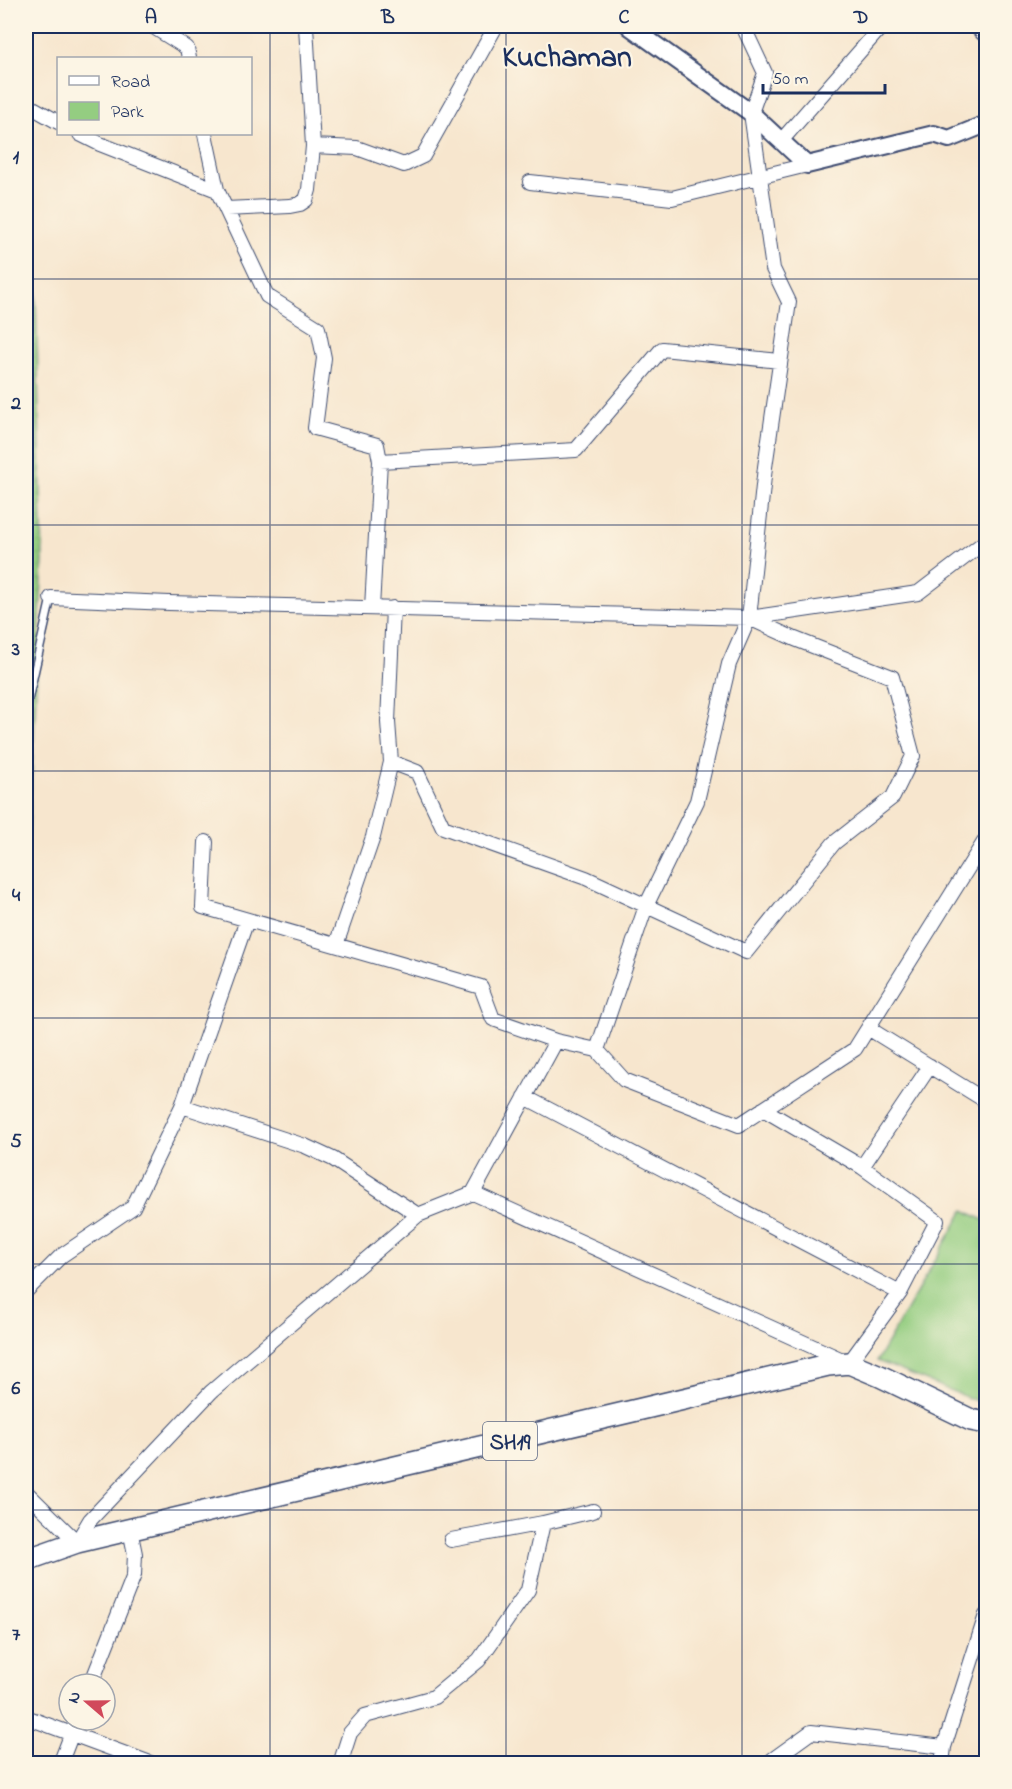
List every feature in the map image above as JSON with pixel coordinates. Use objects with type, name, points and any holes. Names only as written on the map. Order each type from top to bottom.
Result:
[{"type":"main road","points":[[981,26],[987,32]]},
{"type":"main road","points":[[849,1363],[981,1425]]},
{"type":"main road","name":"SH19","points":[[26,1560],[77,1542],[828,1365],[849,1363]]},
{"type":"street","points":[[152,26],[187,48],[189,57]]},
{"type":"street","points":[[226,209],[290,206],[306,200],[313,146],[306,26]]},
{"type":"street","points":[[313,146],[357,148],[404,165],[423,156],[496,26]]},
{"type":"street","points":[[629,26],[750,113],[807,165]]},
{"type":"street","points":[[597,1050],[646,906],[698,801],[729,664],[749,618],[765,467],[789,302],[773,269],[750,113],[765,73],[743,26]]},
{"type":"street","points":[[781,141],[882,26]]},
{"type":"street","points":[[26,104],[57,121]]},
{"type":"street","points":[[530,182],[672,198],[934,134],[949,139],[987,124]]},
{"type":"street","points":[[82,135],[217,190]]},
{"type":"street","points":[[205,135],[217,190],[267,296],[318,328],[324,358],[315,428],[377,446],[380,461],[372,608]]},
{"type":"street","points":[[380,461],[576,450],[662,349],[780,361]]},
{"type":"street","points":[[51,598],[749,618],[918,592],[987,541]]},
{"type":"street","points":[[336,945],[373,837],[391,762],[388,722],[393,608]]},
{"type":"street","points":[[391,762],[417,772],[443,827],[586,878],[746,952],[834,843],[893,797],[913,756],[892,677],[795,639],[749,618]]},
{"type":"street","points":[[206,842],[202,907],[481,987],[493,1018],[556,1041],[597,1050],[624,1080],[739,1125],[855,1049],[987,839]]},
{"type":"street","points":[[26,1291],[60,1256],[133,1207],[182,1106],[247,920]]},
{"type":"street","points":[[868,1029],[987,1101]]},
{"type":"street","points":[[26,1492],[77,1542],[90,1520],[211,1392],[418,1215],[473,1192],[556,1041]]},
{"type":"street","points":[[862,1167],[930,1066]]},
{"type":"street","points":[[525,1097],[900,1293]]},
{"type":"street","points":[[182,1106],[305,1146],[333,1159],[418,1215]]},
{"type":"street","points":[[473,1192],[849,1363],[900,1293],[937,1221],[862,1167],[763,1109]]},
{"type":"street","points":[[451,1540],[593,1511]]},
{"type":"street","points":[[340,1764],[350,1733],[365,1716],[434,1697],[479,1660],[528,1590],[543,1523]]},
{"type":"street","points":[[96,1672],[134,1575],[135,1554],[130,1530]]},
{"type":"street","points":[[942,1764],[944,1747],[987,1615]]},
{"type":"street","points":[[26,1717],[153,1764]]},
{"type":"street","points":[[771,1764],[772,1760],[811,1732],[944,1747]]},
{"type":"street","points":[[60,1764],[72,1734]]},
{"type":"lane","points":[[26,709],[51,598]]},
{"type":"green space","points":[[26,258],[35,261],[43,561],[26,880]]},
{"type":"green space","points":[[964,1210],[986,1221],[986,1405],[877,1361]]},
{"type":"district","name":"Kuchaman","points":[[567,56]]}]
